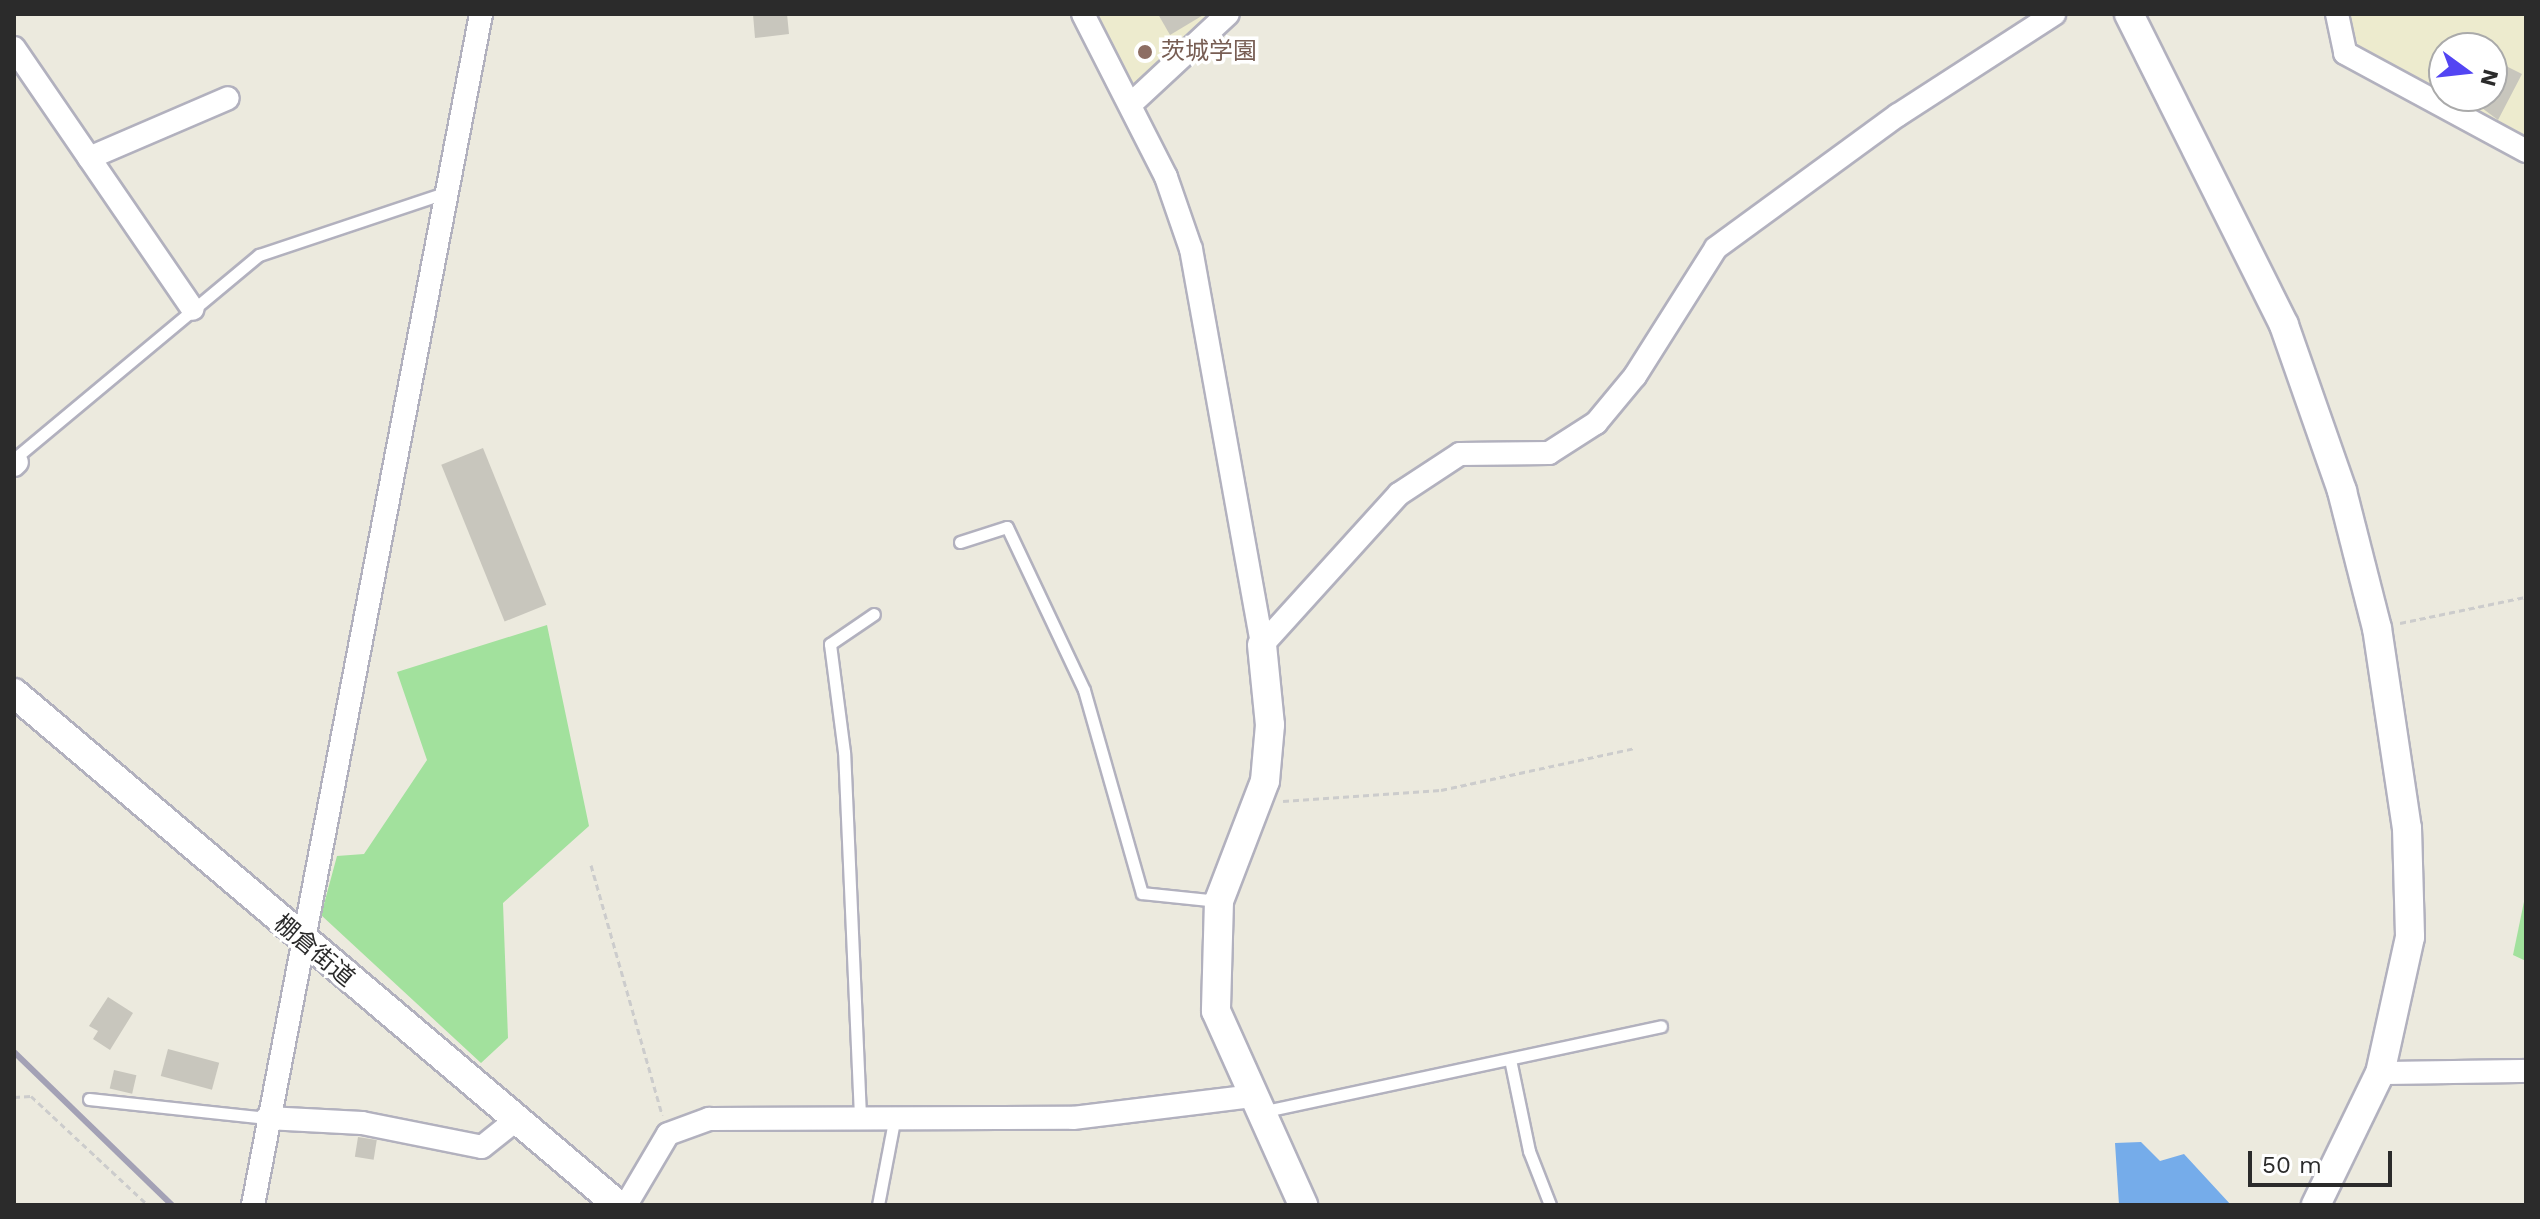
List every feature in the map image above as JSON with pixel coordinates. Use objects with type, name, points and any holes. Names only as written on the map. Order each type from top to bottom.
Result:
[{"type":"street","points":[[253,1205],[299,939],[481,14]]},
{"type":"street","points":[[1083,14],[1131,104],[1191,249],[1262,645],[1270,725],[1258,803],[1219,901],[1216,1011],[1303,1205]]},
{"type":"street","points":[[1131,104],[1228,14]]},
{"type":"street","points":[[1262,645],[1399,494],[1460,454],[1549,453],[1596,423],[1635,376],[1716,248],[1898,115],[2054,14]]},
{"type":"street","points":[[2129,14],[2284,325],[2342,491],[2377,628],[2410,893],[2402,985],[2380,1073],[2316,1205]]},
{"type":"street","points":[[2337,14],[2345,53],[2526,151]]},
{"type":"street","points":[[14,48],[193,309]]},
{"type":"street","points":[[89,158],[228,98]]},
{"type":"street","name":"棚倉街道","points":[[14,693],[299,939],[618,1205]]},
{"type":"street","points":[[2380,1073],[2526,1071]]},
{"type":"street","points":[[626,1205],[668,1134],[709,1119],[860,1116],[1073,1118],[1256,1104]]},
{"type":"street","points":[[267,1118],[362,1123],[482,1147],[516,1120]]},
{"type":"lane","points":[[15,462],[259,255],[447,192]]},
{"type":"lane","points":[[960,542],[1007,527],[1084,690],[1142,893],[1219,901]]},
{"type":"lane","points":[[860,1116],[844,752],[830,644],[874,614]]},
{"type":"lane","points":[[1256,1104],[1410,1076],[1511,1064],[1661,1026]]},
{"type":"lane","points":[[1511,1064],[1529,1151],[1550,1205]]},
{"type":"lane","points":[[89,1099],[267,1118]]},
{"type":"lane","points":[[878,1205],[895,1116]]},
{"type":"path","points":[[2377,628],[2526,597]]},
{"type":"path","points":[[1258,803],[1441,790],[1635,748]]},
{"type":"path","points":[[591,865],[668,1134]]},
{"type":"path","points":[[14,1097],[31,1096],[148,1205]]},
{"type":"shaded area","name":"茨城学園","points":[[1095,14],[1214,14],[1135,89]]},
{"type":"shaded area","points":[[2349,14],[2526,14],[2526,141],[2473,112],[2508,112],[2508,32],[2428,32],[2428,88],[2359,50]]},
{"type":"green space","points":[[547,625],[589,826],[503,903],[508,1038],[481,1063],[321,915],[337,856],[364,854],[427,760],[397,672]]},
{"type":"green space","points":[[2526,892],[2526,961],[2513,955]]},
{"type":"water","points":[[2141,1142],[2160,1161],[2184,1154],[2231,1205],[2119,1205],[2115,1143]]},
{"type":"building","points":[[753,14],[787,14],[789,34],[755,38]]},
{"type":"building","points":[[1158,14],[1205,14],[1170,35]]},
{"type":"building","points":[[2508,67],[2522,74],[2508,101]]},
{"type":"building","points":[[2487,112],[2502,112],[2498,120]]},
{"type":"building","points":[[483,448],[546,605],[505,622],[441,465]]},
{"type":"building","points":[[108,997],[133,1013],[110,1050],[93,1039],[98,1031],[89,1026]]},
{"type":"building","points":[[168,1049],[219,1063],[212,1090],[161,1076]]},
{"type":"building","points":[[114,1070],[136,1075],[132,1094],[110,1089]]},
{"type":"building","points":[[358,1137],[377,1140],[374,1160],[355,1157]]},
{"type":"railway","points":[[14,1052],[172,1205]]},
{"type":"place","name":"茨城学園","points":[[1145,52]]}]
